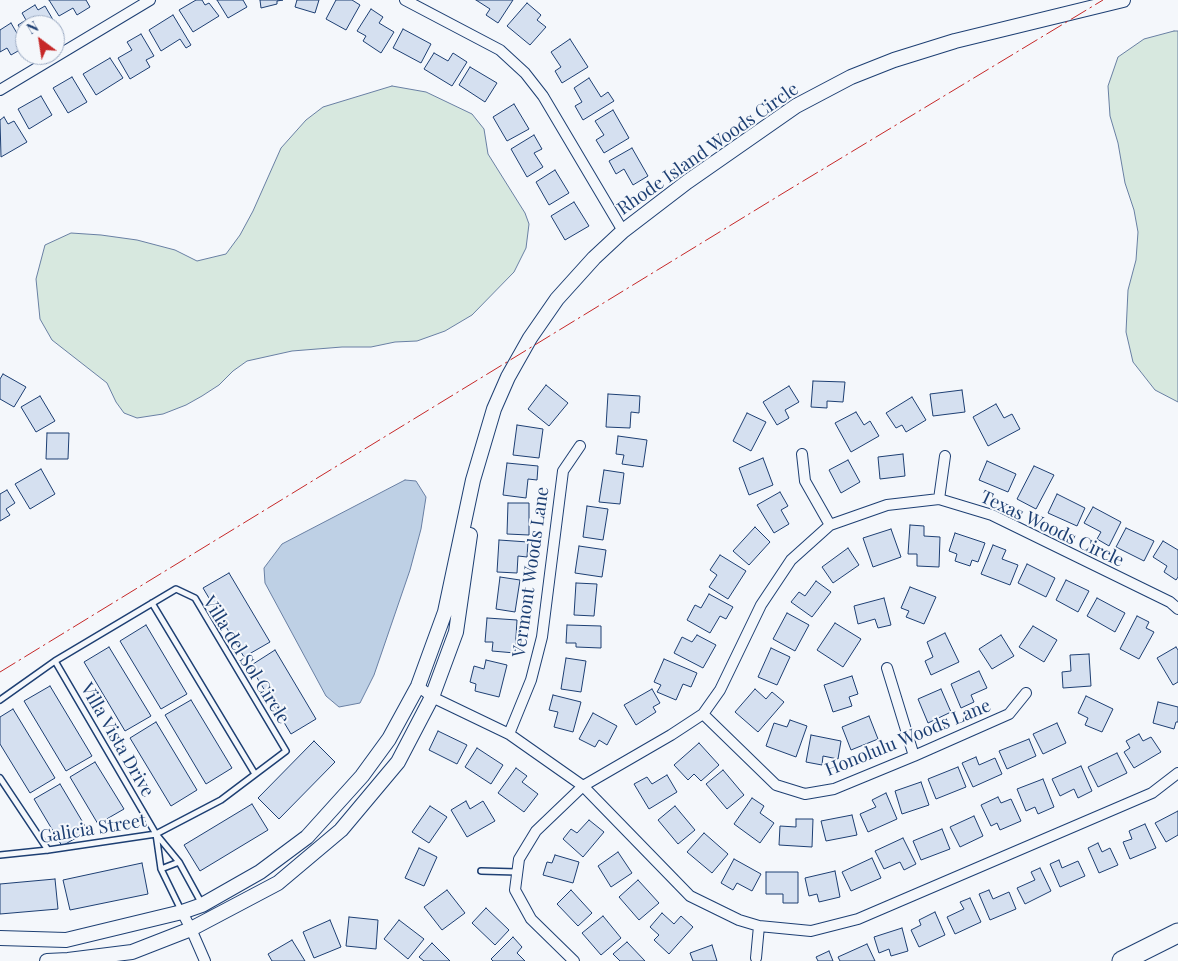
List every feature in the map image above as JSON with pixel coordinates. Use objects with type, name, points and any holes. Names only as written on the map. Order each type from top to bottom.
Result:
[{"type":"highway","points":[[1122,961],[1178,933]]},
{"type":"street","points":[[0,90],[150,0]]},
{"type":"street","points":[[405,0],[500,50],[525,73],[543,96],[623,231]]},
{"type":"street","name":"Rhode Island Woods Circle","points":[[0,938],[66,940],[182,912],[202,905],[260,872],[307,837],[362,776],[389,738],[418,686],[446,612],[473,480],[494,409],[508,378],[530,338],[557,299],[594,258],[623,231],[687,182],[796,106],[851,77],[894,60],[955,41],[1123,0]]},
{"type":"street","name":"Vermont Woods Lane","points":[[509,734],[531,680],[542,637],[563,471],[580,446]]},
{"type":"street","points":[[802,454],[805,481],[830,525]]},
{"type":"street","points":[[939,500],[946,456]]},
{"type":"street","name":"Rhode Island Woods Circle","points":[[47,961],[105,958],[132,952],[191,930],[278,883],[341,830],[398,762],[432,697],[456,632],[469,542],[473,480]]},
{"type":"street","name":"Texas Woods Circle","points":[[517,872],[518,859],[536,831],[583,786],[671,735],[703,714],[720,690],[761,605],[791,560],[830,525],[887,504],[939,500],[992,516],[1170,602],[1178,609]]},
{"type":"street","points":[[887,668],[914,756]]},
{"type":"street","points":[[418,686],[432,697],[509,734],[583,786],[690,896],[739,920],[759,926],[811,931],[858,919],[1152,793],[1178,773]]},
{"type":"street","name":"Honolulu Woods Lane","points":[[703,714],[776,786],[805,794],[834,789],[1009,714],[1026,693]]},
{"type":"street","points":[[517,872],[515,890],[531,919],[574,961]]},
{"type":"street","points":[[191,930],[202,905]]},
{"type":"street","points":[[182,912],[205,961]]},
{"type":"street","points":[[756,958],[759,926]]},
{"type":"lane","name":"Villa del Sol Circle","points":[[0,700],[55,661],[176,588],[195,598],[286,751]]},
{"type":"lane","points":[[152,603],[255,774]]},
{"type":"lane","name":"Villa Vista Drive","points":[[55,661],[156,834],[179,862],[202,905]]},
{"type":"lane","name":"Galicia Street","points":[[0,856],[156,834],[221,800],[286,751]]},
{"type":"lane","points":[[0,778],[48,850]]},
{"type":"lane","name":"Villa Vista Drive","points":[[156,834],[161,869],[182,912]]},
{"type":"lane","points":[[161,869],[179,862]]},
{"type":"lane","points":[[480,871],[517,872]]},
{"type":"shaded area","points":[[1178,31],[1178,402],[1155,390],[1133,362],[1126,332],[1128,290],[1136,260],[1138,232],[1110,116],[1108,86],[1118,57],[1144,39]]},
{"type":"shaded area","points":[[392,86],[426,92],[472,114],[484,129],[488,154],[525,213],[529,224],[526,248],[514,272],[472,315],[445,331],[417,341],[395,342],[371,347],[292,351],[247,361],[233,371],[219,385],[186,405],[163,414],[137,418],[124,413],[116,402],[107,383],[52,340],[40,319],[36,279],[45,245],[71,233],[137,240],[175,250],[197,261],[226,254],[240,235],[253,211],[281,148],[306,120],[323,107]]},
{"type":"water","points":[[405,480],[416,481],[426,497],[421,529],[410,570],[374,675],[360,703],[339,707],[326,696],[265,583],[264,568],[282,544]]},
{"type":"building","points":[[49,0],[86,0],[90,7],[77,15],[73,8],[58,15]]},
{"type":"building","points":[[196,0],[202,0],[205,5],[209,3],[219,16],[193,32],[179,10]]},
{"type":"building","points":[[217,0],[243,0],[247,7],[228,18]]},
{"type":"building","points":[[260,0],[283,0],[277,1],[277,4],[261,8]]},
{"type":"building","points":[[297,0],[319,0],[315,13],[295,7]]},
{"type":"building","points":[[336,0],[352,0],[360,5],[346,30],[326,19]]},
{"type":"building","points":[[476,0],[513,0],[498,23],[486,15],[490,9]]},
{"type":"building","points":[[527,3],[541,15],[537,20],[546,27],[530,45],[507,26]]},
{"type":"building","points":[[35,5],[38,10],[45,6],[50,15],[23,15],[22,13]]},
{"type":"building","points":[[371,9],[383,17],[379,23],[394,32],[381,53],[363,41],[366,36],[357,31]]},
{"type":"building","points":[[173,15],[191,45],[186,48],[180,39],[161,51],[149,30]]},
{"type":"building","points":[[11,23],[15,30],[15,53],[11,55],[7,48],[0,52],[0,30]]},
{"type":"building","points":[[403,29],[431,44],[421,63],[393,48]]},
{"type":"building","points":[[141,34],[154,56],[146,60],[150,67],[130,79],[118,58],[132,50],[127,42]]},
{"type":"building","points":[[570,39],[588,67],[562,83],[555,71],[561,67],[551,52]]},
{"type":"building","points":[[434,53],[448,61],[453,53],[467,62],[452,86],[424,69]]},
{"type":"building","points":[[110,58],[123,78],[96,95],[83,74]]},
{"type":"building","points":[[470,67],[497,83],[485,102],[459,85]]},
{"type":"building","points":[[72,77],[87,102],[68,113],[53,88]]},
{"type":"building","points":[[589,78],[601,97],[608,92],[614,101],[583,120],[575,106],[582,102],[574,88]]},
{"type":"building","points":[[41,96],[52,115],[29,129],[18,109]]},
{"type":"building","points":[[514,104],[529,129],[507,141],[493,117]]},
{"type":"building","points":[[613,110],[629,138],[604,153],[596,140],[604,135],[595,121]]},
{"type":"building","points":[[4,117],[8,124],[14,121],[27,142],[1,157],[0,120]]},
{"type":"building","points":[[534,135],[542,149],[534,153],[543,167],[527,177],[511,149]]},
{"type":"building","points":[[632,148],[648,176],[633,185],[624,169],[616,174],[609,161]]},
{"type":"building","points":[[555,170],[569,193],[549,205],[536,182]]},
{"type":"building","points":[[574,202],[589,226],[565,240],[551,216]]},
{"type":"building","points":[[3,374],[26,387],[14,407],[0,399],[0,379]]},
{"type":"building","points":[[813,381],[845,382],[843,402],[827,401],[827,408],[811,407]]},
{"type":"building","points":[[546,385],[568,403],[549,426],[528,409]]},
{"type":"building","points":[[789,386],[799,402],[785,410],[789,418],[777,425],[763,402]]},
{"type":"building","points":[[962,390],[965,412],[933,416],[930,394]]},
{"type":"building","points":[[608,394],[640,396],[639,413],[631,412],[630,428],[606,427]]},
{"type":"building","points":[[40,396],[55,421],[36,432],[21,407]]},
{"type":"building","points":[[912,397],[926,420],[906,432],[902,425],[896,428],[886,413]]},
{"type":"building","points":[[996,404],[1004,418],[1012,414],[1020,429],[988,446],[973,417]]},
{"type":"building","points":[[856,412],[864,425],[870,421],[879,436],[851,452],[835,423]]},
{"type":"building","points":[[747,413],[766,422],[751,451],[733,441]]},
{"type":"building","points":[[517,425],[543,429],[539,458],[513,455]]},
{"type":"building","points":[[47,433],[69,433],[68,459],[46,459]]},
{"type":"building","points":[[618,436],[647,440],[643,467],[622,464],[624,455],[616,454]]},
{"type":"building","points":[[903,454],[905,476],[880,479],[878,457]]},
{"type":"building","points":[[763,458],[773,485],[749,495],[739,468]]},
{"type":"building","points":[[848,460],[860,482],[841,493],[829,470]]},
{"type":"building","points":[[987,461],[1016,474],[1008,492],[979,480]]},
{"type":"building","points":[[507,463],[538,466],[537,480],[528,479],[526,498],[503,495]]},
{"type":"building","points":[[1034,466],[1054,475],[1036,509],[1017,499]]},
{"type":"building","points":[[41,469],[55,494],[30,509],[15,484]]},
{"type":"building","points":[[604,470],[624,473],[620,504],[599,502]]},
{"type":"building","points":[[7,490],[15,503],[6,509],[10,515],[0,521],[0,494]]},
{"type":"building","points":[[780,492],[788,506],[781,510],[789,524],[774,533],[757,505]]},
{"type":"building","points":[[1057,494],[1085,508],[1077,526],[1048,513]]},
{"type":"building","points":[[508,503],[529,503],[529,535],[507,534]]},
{"type":"building","points":[[587,506],[608,509],[603,540],[583,537]]},
{"type":"building","points":[[1093,507],[1121,522],[1109,546],[1097,539],[1101,532],[1084,523]]},
{"type":"building","points":[[910,525],[924,526],[924,536],[940,537],[939,567],[917,566],[917,554],[908,554]]},
{"type":"building","points":[[755,527],[770,542],[749,565],[733,551]]},
{"type":"building","points":[[1126,528],[1154,541],[1144,561],[1116,547]]},
{"type":"building","points":[[891,529],[901,557],[873,567],[863,538]]},
{"type":"building","points":[[955,533],[985,543],[978,562],[972,560],[970,566],[955,561],[957,554],[949,551]]},
{"type":"building","points":[[499,540],[528,542],[527,557],[518,556],[517,573],[497,572]]},
{"type":"building","points":[[1163,541],[1178,550],[1178,577],[1176,580],[1164,572],[1167,566],[1153,557]]},
{"type":"building","points":[[993,545],[1006,550],[1002,559],[1018,565],[1010,585],[981,574]]},
{"type":"building","points":[[579,546],[606,550],[602,577],[575,573]]},
{"type":"building","points":[[848,548],[859,565],[833,583],[822,567]]},
{"type":"building","points":[[720,555],[746,571],[728,599],[709,587],[717,575],[710,570]]},
{"type":"building","points":[[1027,564],[1055,578],[1046,597],[1018,583]]},
{"type":"building","points":[[229,573],[270,642],[244,657],[203,588]]},
{"type":"building","points":[[500,577],[520,580],[515,612],[496,609]]},
{"type":"building","points":[[1066,580],[1089,591],[1078,612],[1056,600]]},
{"type":"building","points":[[816,581],[831,592],[812,617],[791,602],[799,592],[805,596]]},
{"type":"building","points":[[576,583],[597,584],[594,616],[574,615]]},
{"type":"building","points":[[910,587],[936,597],[924,624],[906,617],[909,611],[901,608]]},
{"type":"building","points":[[709,594],[733,607],[726,619],[720,616],[710,633],[687,620],[695,605],[701,608]]},
{"type":"building","points":[[884,598],[891,625],[878,628],[875,619],[858,624],[854,606]]},
{"type":"building","points":[[1097,598],[1125,613],[1115,632],[1087,616]]},
{"type":"building","points":[[787,613],[809,625],[795,651],[773,639]]},
{"type":"building","points":[[1137,616],[1149,622],[1146,628],[1154,632],[1139,659],[1120,649]]},
{"type":"building","points":[[487,618],[517,620],[515,653],[492,651],[493,642],[485,642]]},
{"type":"building","points":[[835,623],[861,639],[843,667],[817,650]]},
{"type":"building","points":[[146,625],[187,694],[161,709],[120,641]]},
{"type":"building","points":[[567,625],[601,626],[601,648],[576,647],[576,643],[566,643]]},
{"type":"building","points":[[1033,626],[1057,640],[1044,662],[1019,647]]},
{"type":"building","points":[[945,633],[959,662],[931,675],[925,661],[933,657],[927,642]]},
{"type":"building","points":[[697,635],[716,645],[703,668],[674,653],[682,637],[692,642]]},
{"type":"building","points":[[1001,635],[1014,656],[992,669],[979,649]]},
{"type":"building","points":[[109,647],[151,716],[125,731],[84,662]]},
{"type":"building","points":[[1176,647],[1178,650],[1178,682],[1173,685],[1157,658]]},
{"type":"building","points":[[771,648],[790,657],[777,685],[758,677]]},
{"type":"building","points":[[275,650],[316,719],[291,734],[250,666]]},
{"type":"building","points":[[1089,654],[1091,686],[1063,688],[1062,672],[1071,671],[1070,655]]},
{"type":"building","points":[[566,658],[586,661],[581,692],[561,689]]},
{"type":"building","points":[[664,659],[697,673],[691,687],[683,684],[676,700],[657,692],[661,685],[654,682]]},
{"type":"building","points":[[486,660],[507,665],[499,697],[475,691],[476,684],[470,682],[474,666],[484,669]]},
{"type":"building","points":[[979,671],[987,688],[971,695],[974,702],[961,708],[951,684]]},
{"type":"building","points":[[852,676],[858,694],[849,697],[852,706],[833,712],[824,685]]},
{"type":"building","points":[[50,686],[92,756],[66,771],[24,701]]},
{"type":"building","points":[[652,689],[660,703],[653,707],[656,712],[636,725],[624,705]]},
{"type":"building","points":[[755,689],[766,699],[772,692],[784,702],[758,732],[735,712]]},
{"type":"building","points":[[941,689],[951,712],[928,723],[918,699]]},
{"type":"building","points":[[553,695],[581,702],[573,732],[554,727],[558,712],[549,710]]},
{"type":"building","points":[[1086,696],[1113,709],[1102,732],[1085,725],[1088,718],[1078,713]]},
{"type":"building","points":[[191,700],[232,768],[206,784],[165,715]]},
{"type":"building","points":[[1158,702],[1178,707],[1178,722],[1176,722],[1174,729],[1153,723]]},
{"type":"building","points":[[13,709],[55,778],[30,793],[0,744],[0,717]]},
{"type":"building","points":[[593,713],[617,726],[607,745],[599,740],[595,747],[579,739]]},
{"type":"building","points":[[869,716],[878,739],[851,750],[842,727]]},
{"type":"building","points":[[790,720],[807,726],[796,757],[766,746],[774,723],[787,727]]},
{"type":"building","points":[[156,722],[197,790],[171,806],[130,738]]},
{"type":"building","points":[[1057,723],[1066,743],[1043,754],[1033,734]]},
{"type":"building","points":[[438,731],[467,745],[457,764],[429,750]]},
{"type":"building","points":[[1139,734],[1143,741],[1151,737],[1161,752],[1134,768],[1124,752],[1130,748],[1126,741]]},
{"type":"building","points":[[811,735],[841,741],[838,759],[823,756],[822,765],[806,762]]},
{"type":"building","points":[[1029,739],[1036,756],[1007,769],[999,751]]},
{"type":"building","points":[[314,741],[335,762],[279,819],[258,798]]},
{"type":"building","points":[[699,743],[719,765],[701,781],[694,774],[688,780],[674,765]]},
{"type":"building","points":[[477,748],[503,765],[491,784],[465,767]]},
{"type":"building","points":[[1117,753],[1127,773],[1098,787],[1088,767]]},
{"type":"building","points":[[976,757],[979,765],[995,758],[1002,774],[973,787],[962,763]]},
{"type":"building","points":[[95,762],[124,809],[98,824],[70,777]]},
{"type":"building","points":[[1081,766],[1092,791],[1078,798],[1074,789],[1060,796],[1052,779]]},
{"type":"building","points":[[958,767],[966,787],[936,799],[928,779]]},
{"type":"building","points":[[516,768],[527,776],[522,782],[538,794],[524,812],[498,793]]},
{"type":"building","points":[[723,770],[744,795],[727,809],[706,784]]},
{"type":"building","points":[[667,775],[677,792],[649,809],[634,784],[647,777],[652,784]]},
{"type":"building","points":[[1043,779],[1054,807],[1038,814],[1035,807],[1026,811],[1017,789]]},
{"type":"building","points":[[921,782],[929,805],[902,814],[895,791]]},
{"type":"building","points":[[60,784],[88,831],[62,846],[34,799]]},
{"type":"building","points":[[886,793],[897,819],[868,832],[860,814],[876,807],[872,800]]},
{"type":"building","points":[[998,797],[1001,803],[1011,799],[1021,821],[1000,830],[997,823],[991,826],[981,805]]},
{"type":"building","points":[[752,798],[764,806],[760,813],[774,823],[760,843],[734,824]]},
{"type":"building","points":[[466,801],[470,809],[483,801],[495,821],[467,837],[451,810]]},
{"type":"building","points":[[252,804],[268,830],[200,871],[184,845]]},
{"type":"building","points":[[430,806],[447,817],[429,843],[412,832]]},
{"type":"building","points":[[675,806],[695,830],[678,844],[658,820]]},
{"type":"building","points":[[1178,811],[1178,835],[1166,842],[1155,823]]},
{"type":"building","points":[[852,815],[857,835],[826,841],[821,821]]},
{"type":"building","points":[[974,816],[983,836],[960,847],[950,827]]},
{"type":"building","points":[[796,819],[813,819],[812,847],[779,845],[780,826],[796,827]]},
{"type":"building","points":[[589,820],[604,832],[583,857],[563,839],[571,829],[577,833]]},
{"type":"building","points":[[1145,824],[1156,848],[1130,859],[1123,842],[1132,839],[1129,831]]},
{"type":"building","points":[[942,829],[950,849],[921,860],[913,841]]},
{"type":"building","points":[[704,833],[728,854],[712,873],[687,852]]},
{"type":"building","points":[[903,838],[916,864],[904,870],[900,862],[884,869],[875,851]]},
{"type":"building","points":[[1098,843],[1102,852],[1110,848],[1118,865],[1099,873],[1088,848]]},
{"type":"building","points":[[419,848],[437,857],[424,886],[405,878]]},
{"type":"building","points":[[618,852],[632,873],[611,887],[598,866]]},
{"type":"building","points":[[555,855],[579,862],[573,883],[543,875],[547,862],[552,863]]},
{"type":"building","points":[[872,858],[881,878],[851,891],[842,872]]},
{"type":"building","points":[[734,859],[761,874],[752,891],[737,883],[733,890],[721,883]]},
{"type":"building","points":[[1059,860],[1062,868],[1078,861],[1085,876],[1060,887],[1050,864]]},
{"type":"building","points":[[142,863],[148,894],[70,910],[63,880]]},
{"type":"building","points":[[1040,868],[1051,891],[1025,904],[1017,888],[1035,880],[1031,872]]},
{"type":"building","points":[[835,871],[840,897],[819,902],[817,894],[809,896],[805,878]]},
{"type":"building","points":[[766,872],[798,872],[798,903],[783,903],[783,894],[766,894]]},
{"type":"building","points":[[55,879],[58,909],[0,914],[0,884]]},
{"type":"building","points":[[638,880],[659,903],[639,920],[619,897]]},
{"type":"building","points":[[447,890],[465,913],[442,930],[424,907]]},
{"type":"building","points":[[571,890],[592,913],[578,926],[557,904]]},
{"type":"building","points":[[989,890],[993,899],[1009,892],[1016,909],[990,920],[979,894]]},
{"type":"building","points":[[970,898],[981,922],[955,934],[947,917],[964,909],[960,902]]},
{"type":"building","points":[[486,908],[509,930],[495,945],[472,923]]},
{"type":"building","points":[[935,912],[945,935],[919,947],[911,930],[921,925],[919,920]]},
{"type":"building","points":[[662,913],[674,924],[681,916],[693,927],[669,954],[654,940],[659,935],[650,927]]},
{"type":"building","points":[[603,916],[621,938],[601,955],[582,933]]},
{"type":"building","points":[[349,917],[378,920],[376,949],[346,946]]},
{"type":"building","points":[[330,920],[341,947],[314,958],[303,932]]},
{"type":"building","points":[[399,920],[424,939],[408,959],[384,939]]},
{"type":"building","points":[[902,928],[908,951],[891,956],[889,949],[879,953],[874,937]]},
{"type":"building","points":[[513,937],[522,947],[517,953],[525,961],[493,961],[491,959]]},
{"type":"building","points":[[292,940],[305,961],[272,961],[268,954]]},
{"type":"building","points":[[627,942],[645,961],[620,961],[613,954]]},
{"type":"building","points":[[432,943],[450,961],[424,961],[419,957]]},
{"type":"building","points":[[867,944],[875,961],[840,961],[838,957]]},
{"type":"building","points":[[712,945],[717,961],[693,961],[690,953]]},
{"type":"building","points":[[829,951],[833,961],[818,961],[816,957]]},
{"type":"power","points":[[0,672],[1103,0]]}]
